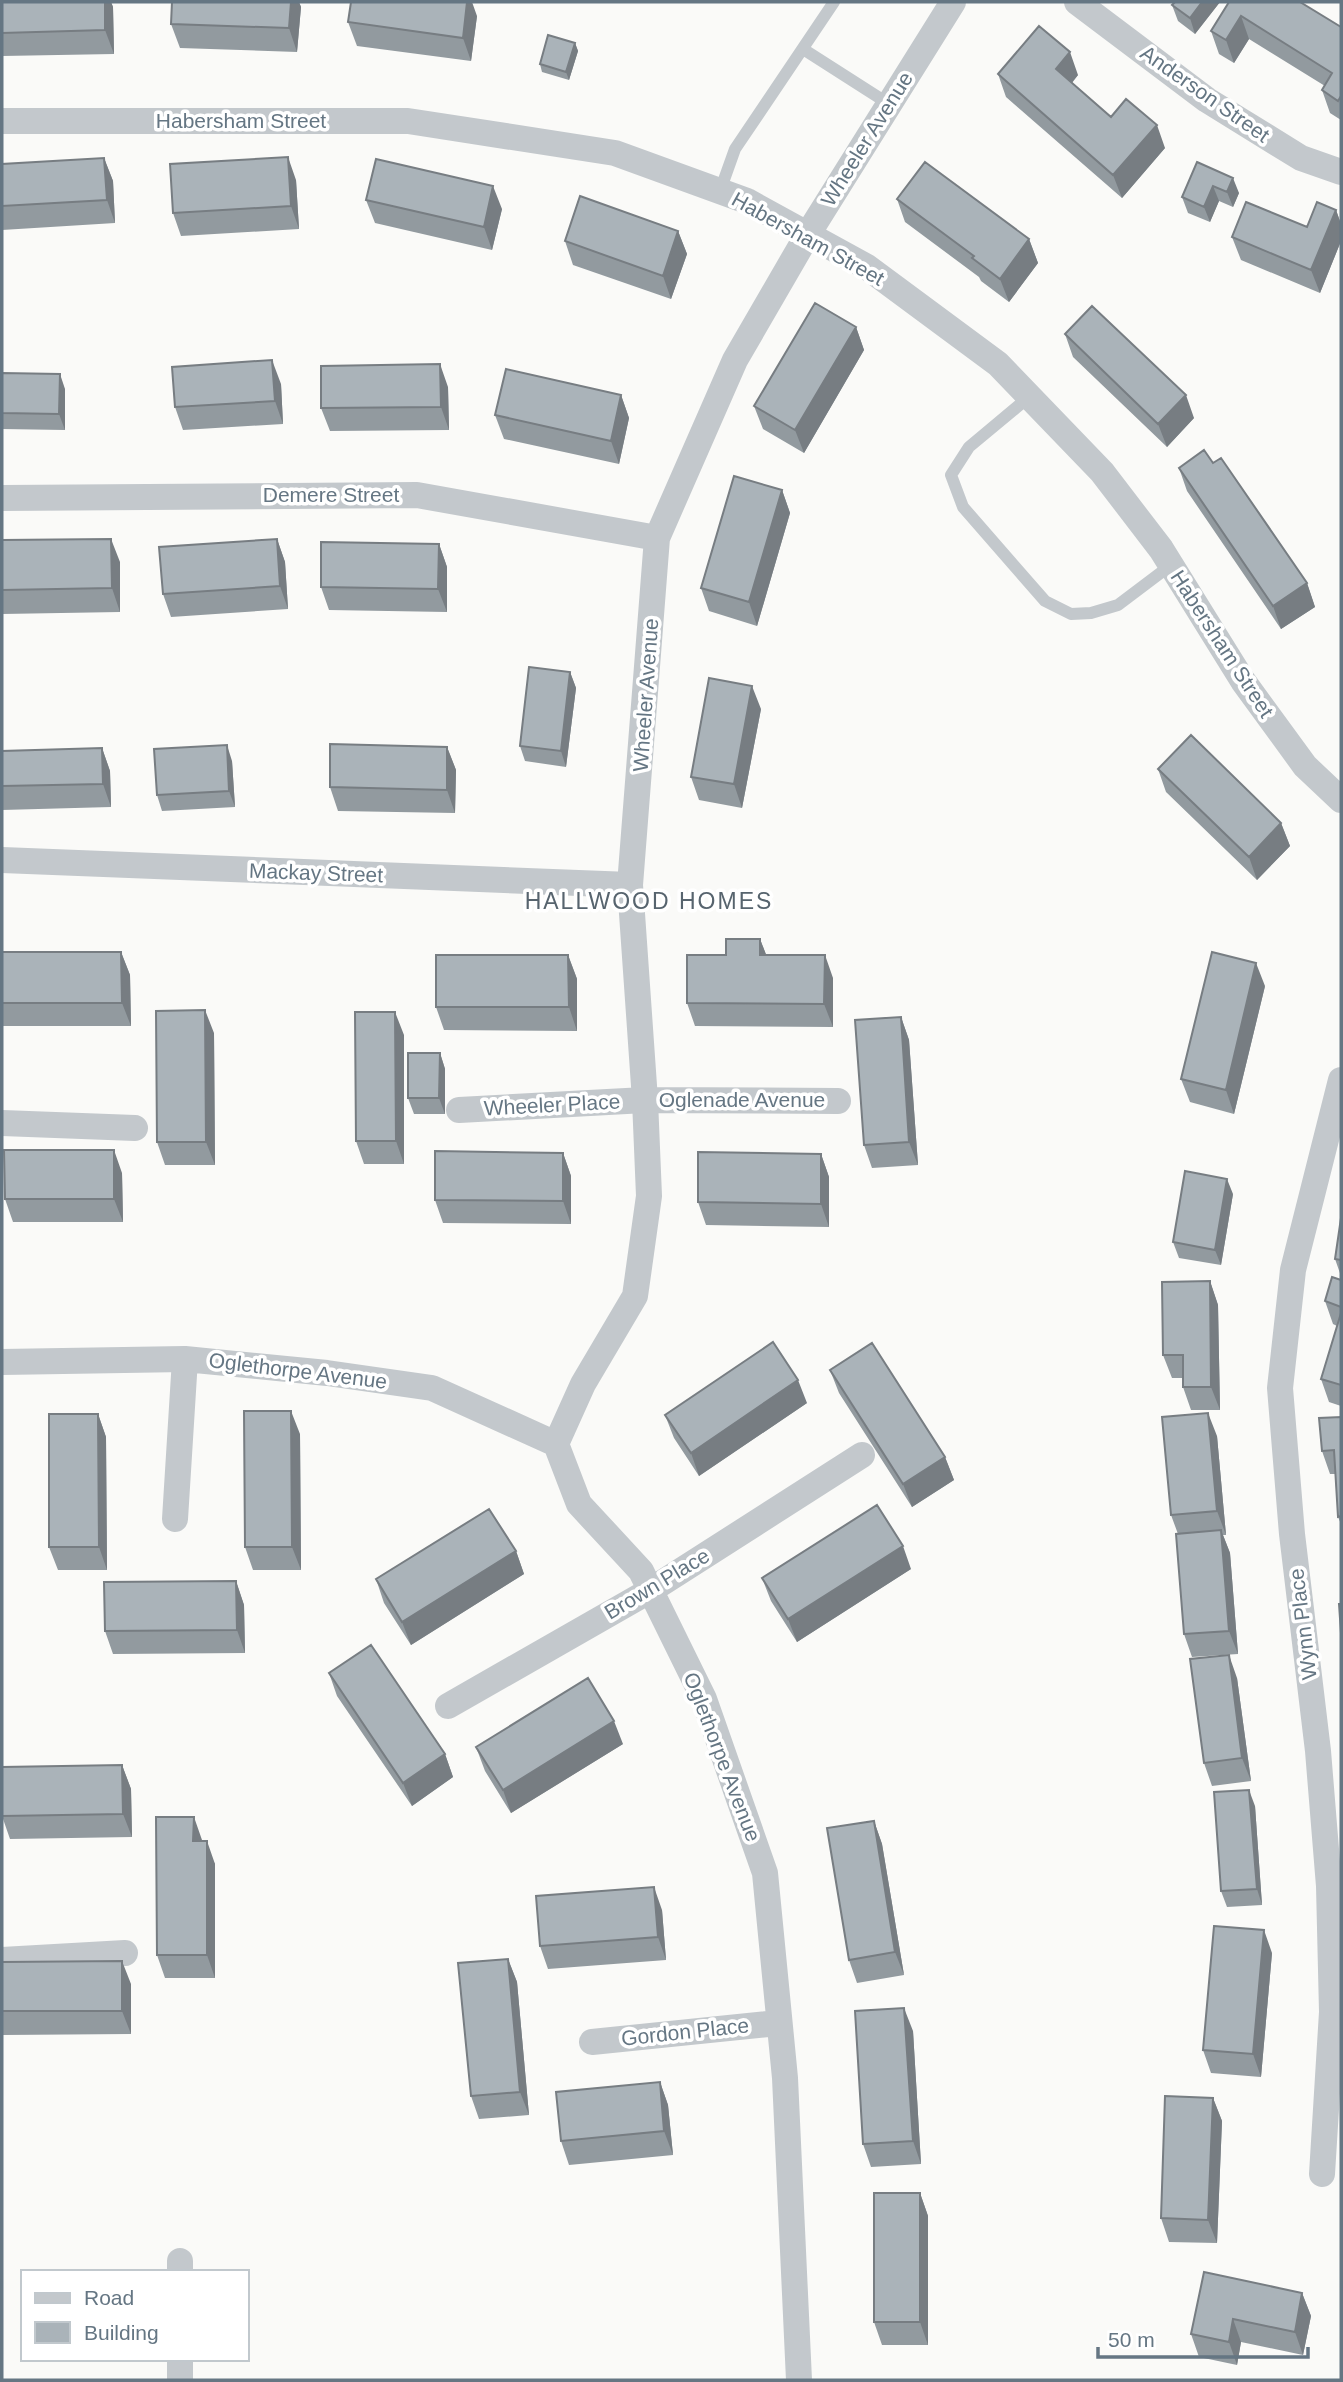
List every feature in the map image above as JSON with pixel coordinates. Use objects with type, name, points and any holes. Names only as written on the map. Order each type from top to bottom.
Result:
[{"type":"street","name":"Wheeler Avenue","points":[[556,1444],[583,1384],[635,1296],[649,1196],[630,885],[657,538],[735,360],[808,234],[953,2]]},
{"type":"street","name":"Anderson Street","points":[[1077,2],[1207,100],[1301,158],[1341,172]]},
{"type":"street","name":"Habersham Street","points":[[2,121],[408,121],[615,153],[747,201],[867,267],[998,364],[1102,472],[1171,565],[1250,691],[1305,766],[1341,800]]},
{"type":"street","name":"Demere Street","points":[[2,498],[417,495],[657,538]]},
{"type":"street","name":"Mackay Street","points":[[2,860],[630,885]]},
{"type":"street","name":"Wynn Place","points":[[1322,2174],[1336,1981],[1318,1751],[1292,1534],[1280,1388],[1293,1270],[1341,1080]]},
{"type":"street","name":"Oglenade Avenue","points":[[645,1100],[838,1101]]},
{"type":"street","name":"Wheeler Place","points":[[459,1110],[645,1100]]},
{"type":"street","points":[[2,1123],[135,1128]]},
{"type":"street","name":"Oglethorpe Avenue","points":[[2,1362],[185,1359],[327,1373],[432,1388],[556,1444],[579,1504],[641,1571],[705,1699],[765,1874],[785,2078],[799,2380]]},
{"type":"street","points":[[175,1519],[185,1359]]},
{"type":"street","name":"Brown Place","points":[[448,1706],[651,1590],[862,1455]]},
{"type":"street","points":[[2,1960],[125,1953]]},
{"type":"street","name":"Gordon Place","points":[[592,2042],[778,2023]]},
{"type":"street","points":[[180,2361],[180,2380]]},
{"type":"lane","points":[[720,191],[735,149],[834,2]]},
{"type":"lane","points":[[803,48],[889,104]]},
{"type":"lane","points":[[1030,397],[969,447],[951,475],[962,507],[1045,601],[1071,614],[1090,613],[1118,605],[1171,565]]},
{"type":"building","points":[[2,2],[105,2],[105,30],[2,33]]},
{"type":"building","points":[[172,2],[291,2],[289,28],[171,24]]},
{"type":"building","points":[[351,2],[467,2],[463,38],[348,22]]},
{"type":"building","points":[[1175,2],[1202,2],[1190,18],[1172,5]]},
{"type":"building","points":[[1229,2],[1300,2],[1341,27],[1341,96],[1338,101],[1322,90],[1332,73],[1241,16],[1226,40],[1211,31]]},
{"type":"building","points":[[1039,26],[1070,52],[1056,69],[1111,117],[1126,99],[1157,125],[1113,175],[998,74]]},
{"type":"building","points":[[548,35],[575,43],[566,72],[540,64]]},
{"type":"building","points":[[288,157],[291,206],[173,213],[170,164]]},
{"type":"building","points":[[104,158],[107,200],[2,206],[2,164]]},
{"type":"building","points":[[376,159],[493,186],[484,227],[366,200]]},
{"type":"building","points":[[925,162],[1029,239],[1000,279],[972,258],[974,256],[897,199]]},
{"type":"building","points":[[1197,162],[1233,178],[1227,192],[1213,186],[1204,207],[1182,197]]},
{"type":"building","points":[[580,196],[678,231],[663,276],[565,241]]},
{"type":"building","points":[[1246,202],[1307,227],[1317,202],[1336,210],[1311,270],[1232,237]]},
{"type":"building","points":[[815,303],[856,327],[795,430],[754,406]]},
{"type":"building","points":[[1092,306],[1186,395],[1158,424],[1065,334]]},
{"type":"building","points":[[272,360],[275,401],[175,407],[172,367]]},
{"type":"building","points":[[440,364],[441,407],[321,408],[321,366]]},
{"type":"building","points":[[506,369],[621,395],[611,441],[495,415]]},
{"type":"building","points":[[2,373],[60,374],[59,414],[2,413]]},
{"type":"building","points":[[1204,450],[1213,463],[1221,458],[1307,583],[1273,606],[1179,468]]},
{"type":"building","points":[[734,476],[782,490],[749,602],[701,588]]},
{"type":"building","points":[[111,539],[112,588],[2,590],[2,540]]},
{"type":"building","points":[[277,539],[280,586],[163,594],[159,547]]},
{"type":"building","points":[[321,542],[439,544],[438,589],[321,587]]},
{"type":"building","points":[[529,667],[570,672],[561,751],[520,746]]},
{"type":"building","points":[[709,678],[752,686],[734,784],[691,777]]},
{"type":"building","points":[[1191,735],[1281,823],[1249,857],[1158,769]]},
{"type":"building","points":[[330,744],[447,747],[447,790],[330,787]]},
{"type":"building","points":[[227,745],[229,791],[157,795],[154,749]]},
{"type":"building","points":[[102,748],[103,784],[2,786],[2,751]]},
{"type":"building","points":[[726,939],[760,939],[760,955],[825,955],[824,1004],[687,1003],[687,955],[726,955]]},
{"type":"building","points":[[2,952],[121,952],[122,1003],[2,1003]]},
{"type":"building","points":[[1212,952],[1256,963],[1226,1090],[1181,1079]]},
{"type":"building","points":[[436,955],[568,955],[569,1007],[436,1007]]},
{"type":"building","points":[[205,1010],[206,1142],[157,1142],[156,1011]]},
{"type":"building","points":[[355,1012],[395,1012],[396,1141],[356,1141]]},
{"type":"building","points":[[901,1017],[909,1142],[864,1145],[855,1020]]},
{"type":"building","points":[[408,1053],[440,1053],[439,1098],[408,1098]]},
{"type":"building","points":[[4,1150],[114,1150],[114,1199],[5,1199]]},
{"type":"building","points":[[435,1151],[563,1153],[563,1201],[435,1200]]},
{"type":"building","points":[[698,1152],[821,1154],[821,1204],[698,1202]]},
{"type":"building","points":[[1185,1171],[1227,1179],[1215,1250],[1173,1242]]},
{"type":"building","points":[[1341,1218],[1341,1260],[1335,1259]]},
{"type":"building","points":[[1332,1277],[1341,1280],[1341,1307],[1325,1301]]},
{"type":"building","points":[[1210,1281],[1211,1387],[1183,1387],[1183,1355],[1163,1355],[1162,1282]]},
{"type":"building","points":[[1341,1313],[1341,1385],[1321,1379]]},
{"type":"building","points":[[773,1342],[798,1380],[691,1453],[665,1415]]},
{"type":"building","points":[[872,1343],[945,1457],[903,1484],[830,1370]]},
{"type":"building","points":[[244,1411],[291,1411],[292,1547],[245,1547]]},
{"type":"building","points":[[1208,1413],[1217,1511],[1171,1515],[1162,1417]]},
{"type":"building","points":[[49,1414],[98,1414],[99,1547],[49,1547]]},
{"type":"building","points":[[1341,1417],[1341,1516],[1338,1517],[1334,1450],[1322,1451],[1319,1418]]},
{"type":"building","points":[[877,1505],[903,1546],[788,1619],[762,1578]]},
{"type":"building","points":[[489,1509],[516,1551],[402,1622],[376,1579]]},
{"type":"building","points":[[1221,1530],[1229,1631],[1184,1634],[1176,1534]]},
{"type":"building","points":[[236,1581],[237,1630],[105,1631],[104,1582]]},
{"type":"building","points":[[371,1645],[445,1754],[403,1783],[329,1673]]},
{"type":"building","points":[[1229,1655],[1242,1758],[1204,1763],[1190,1659]]},
{"type":"building","points":[[588,1678],[614,1721],[503,1790],[476,1747]]},
{"type":"building","points":[[122,1765],[123,1814],[2,1816],[2,1767]]},
{"type":"building","points":[[1249,1790],[1257,1889],[1221,1891],[1214,1792]]},
{"type":"building","points":[[156,1817],[194,1817],[193,1841],[207,1841],[207,1955],[157,1955]]},
{"type":"building","points":[[874,1821],[895,1952],[849,1960],[827,1828]]},
{"type":"building","points":[[654,1887],[658,1937],[540,1946],[536,1896]]},
{"type":"building","points":[[1214,1926],[1264,1930],[1253,2054],[1203,2050]]},
{"type":"building","points":[[508,1959],[520,2092],[471,2096],[458,1963]]},
{"type":"building","points":[[122,1961],[122,2011],[2,2011],[2,1962]]},
{"type":"building","points":[[904,2008],[913,2141],[863,2144],[855,2011]]},
{"type":"building","points":[[660,2082],[664,2131],[561,2141],[556,2092]]},
{"type":"building","points":[[1165,2096],[1213,2098],[1208,2220],[1161,2218]]},
{"type":"building","points":[[874,2193],[920,2193],[920,2322],[874,2322]]},
{"type":"building","points":[[1204,2272],[1302,2293],[1295,2332],[1233,2319],[1229,2342],[1191,2334]]},
{"type":"district","name":"HALLWOOD HOMES","points":[[649,901]]}]
